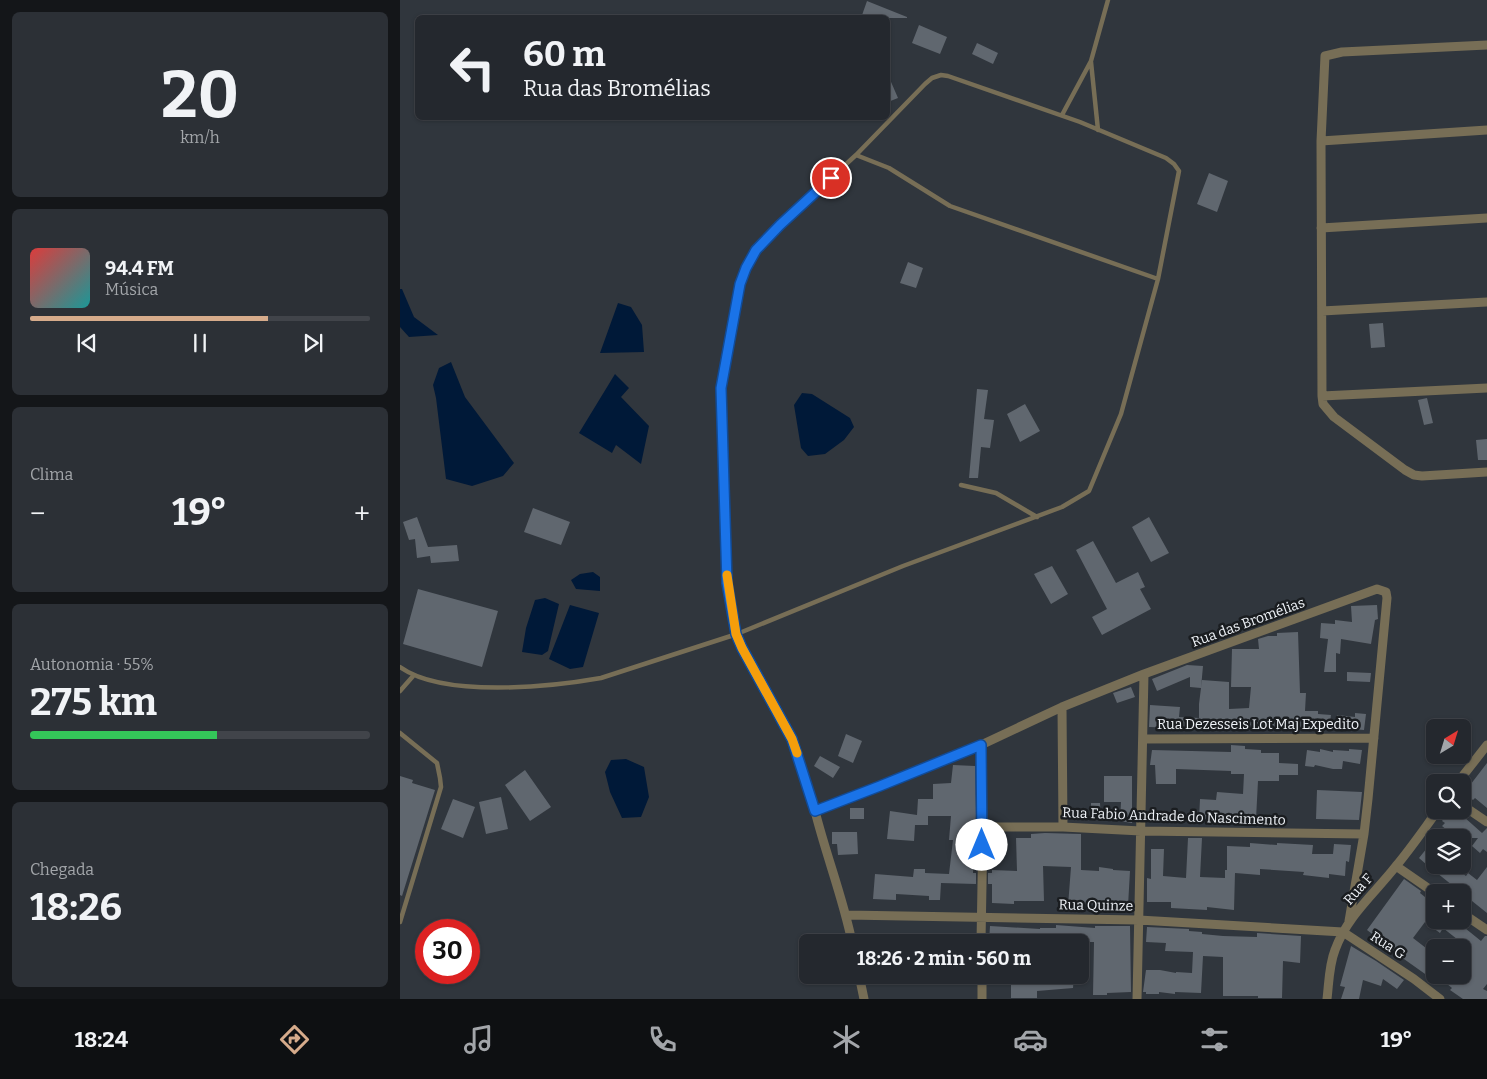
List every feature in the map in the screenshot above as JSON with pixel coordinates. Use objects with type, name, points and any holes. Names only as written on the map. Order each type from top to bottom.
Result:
[{"type":"street","points":[[1487,45],[1342,52],[1325,56],[1321,141],[1322,396],[1324,404],[1334,417],[1414,475],[1487,472]]},
{"type":"street","points":[[1321,141],[1487,130]]},
{"type":"street","points":[[1321,228],[1487,218]]},
{"type":"street","points":[[1322,311],[1487,302]]},
{"type":"street","points":[[1322,396],[1487,388]]},
{"type":"street","name":"Rua das Bromélias","points":[[815,811],[981,745],[1062,706],[1144,674],[1378,589],[1383,590],[1386,592],[1387,598],[1374,738],[1364,834],[1349,921]]},
{"type":"street","points":[[1137,999],[1144,674]]},
{"type":"street","points":[[1062,706],[1062,827]]},
{"type":"street","name":"Rua Dezesseis Lot Maj Expedito","points":[[1143,738],[1374,738]]},
{"type":"street","points":[[981,745],[983,827],[981,934]]},
{"type":"street","points":[[1464,774],[1487,745]]},
{"type":"street","points":[[815,811],[847,915],[851,934]]},
{"type":"street","points":[[1471,811],[1487,822]]},
{"type":"street","name":"Rua F","points":[[1327,999],[1332,960],[1339,940],[1349,921],[1396,866],[1431,819]]},
{"type":"street","name":"Rua Fabio Andrade do Nascimento","points":[[983,827],[1364,834]]},
{"type":"street","points":[[1396,866],[1426,887]]},
{"type":"street","name":"Rua Quinze","points":[[847,915],[1139,920],[1343,932]]},
{"type":"street","points":[[1471,919],[1487,930]]},
{"type":"street","name":"Rua G","points":[[1343,932],[1414,979],[1440,999]]},
{"type":"street","points":[[861,984],[864,999]]},
{"type":"street","points":[[982,984],[982,999]]},
{"type":"lane","points":[[1062,115],[1091,61],[1108,0]]},
{"type":"lane","points":[[1091,61],[1098,130]]},
{"type":"lane","points":[[400,667],[422,678],[470,688],[510,688],[601,678],[736,634],[903,566],[1062,507],[1089,490],[1121,414],[1158,279],[1179,171],[1166,158],[1062,115],[941,74],[925,84],[856,155],[780,225],[756,250],[746,268],[740,284],[721,388],[727,583],[736,634],[792,739],[815,811]]},
{"type":"lane","points":[[856,155],[889,168],[950,206],[1158,279]]},
{"type":"lane","points":[[961,485],[996,494],[1037,517]]},
{"type":"lane","points":[[400,691],[414,675]]},
{"type":"lane","points":[[400,733],[437,763],[440,787],[400,922]]},
{"type":"water","points":[[400,289],[402,289],[414,317],[438,335],[409,337],[400,327]]},
{"type":"water","points":[[618,303],[631,307],[642,325],[644,352],[600,353]]},
{"type":"water","points":[[451,362],[465,397],[514,463],[503,476],[472,486],[446,479],[433,385],[439,368]]},
{"type":"water","points":[[615,374],[629,388],[621,397],[649,426],[641,464],[616,445],[612,453],[579,433]]},
{"type":"water","points":[[802,393],[812,394],[850,418],[854,427],[844,440],[825,454],[808,456],[801,448],[794,405]]},
{"type":"water","points":[[593,572],[600,577],[600,591],[576,589],[571,580],[580,574]]},
{"type":"water","points":[[545,598],[559,604],[548,651],[542,655],[522,652],[526,628],[535,600]]},
{"type":"water","points":[[570,605],[599,613],[583,667],[570,669],[549,659]]},
{"type":"water","points":[[626,759],[644,767],[649,797],[641,817],[622,818],[610,792],[605,772],[611,760]]},
{"type":"building","points":[[867,1],[907,18],[890,18],[890,15],[862,15]]},
{"type":"building","points":[[919,25],[947,37],[940,54],[912,43]]},
{"type":"building","points":[[977,43],[998,53],[993,64],[972,54]]},
{"type":"building","points":[[890,80],[898,98],[890,101]]},
{"type":"building","points":[[1209,173],[1228,181],[1217,212],[1197,204]]},
{"type":"building","points":[[908,262],[923,268],[916,288],[900,283]]},
{"type":"building","points":[[1383,323],[1385,347],[1371,348],[1369,324]]},
{"type":"building","points":[[977,389],[988,390],[984,419],[994,420],[990,448],[981,447],[978,478],[969,478]]},
{"type":"building","points":[[1427,398],[1433,423],[1424,425],[1418,400]]},
{"type":"building","points":[[1025,404],[1040,431],[1020,442],[1007,414]]},
{"type":"building","points":[[1487,439],[1487,460],[1478,460],[1476,440]]},
{"type":"building","points":[[533,508],[570,522],[561,545],[524,532]]},
{"type":"building","points":[[417,517],[428,547],[457,545],[459,561],[431,563],[430,556],[417,558],[415,539],[409,540],[403,522]]},
{"type":"building","points":[[1149,517],[1169,553],[1151,562],[1132,527]]},
{"type":"building","points":[[1093,541],[1116,583],[1138,572],[1145,587],[1140,589],[1151,609],[1102,635],[1092,617],[1107,609],[1076,550]]},
{"type":"building","points":[[1052,566],[1068,594],[1051,604],[1034,574]]},
{"type":"building","points":[[418,589],[498,611],[482,667],[403,644]]},
{"type":"building","points":[[1377,605],[1378,619],[1375,620],[1371,644],[1341,639],[1340,654],[1336,653],[1336,672],[1324,672],[1328,639],[1320,638],[1321,623],[1335,624],[1335,620],[1352,622],[1351,606]]},
{"type":"building","points":[[1298,632],[1300,693],[1306,693],[1305,711],[1318,711],[1318,714],[1331,715],[1329,730],[1290,728],[1290,731],[1237,727],[1236,720],[1214,720],[1214,729],[1149,727],[1150,705],[1180,707],[1179,717],[1199,718],[1202,680],[1229,682],[1229,709],[1249,708],[1251,687],[1231,687],[1232,649],[1259,649],[1258,639],[1277,636],[1277,633]]},
{"type":"building","points":[[1187,665],[1203,666],[1201,688],[1190,687],[1190,677],[1157,691],[1152,679]]},
{"type":"building","points":[[1347,672],[1371,673],[1370,682],[1347,681]]},
{"type":"building","points":[[1131,687],[1135,697],[1117,703],[1113,693]]},
{"type":"building","points":[[1355,713],[1366,714],[1364,730],[1353,729],[1354,726],[1336,723],[1337,715],[1355,717]]},
{"type":"building","points":[[846,734],[862,741],[853,763],[838,756]]},
{"type":"building","points":[[1231,745],[1245,746],[1245,749],[1261,750],[1261,753],[1279,753],[1279,763],[1298,764],[1298,775],[1279,775],[1279,781],[1258,781],[1256,819],[1226,817],[1225,819],[1199,819],[1200,799],[1216,800],[1217,792],[1243,794],[1244,774],[1231,774],[1231,771],[1176,769],[1176,784],[1156,784],[1155,765],[1150,765],[1152,750],[1231,752]]},
{"type":"building","points":[[1320,749],[1333,752],[1333,750],[1362,750],[1360,764],[1343,761],[1342,769],[1315,765],[1314,767],[1305,766],[1307,750],[1320,752]]},
{"type":"building","points":[[820,756],[840,767],[833,778],[814,766]]},
{"type":"building","points":[[1487,763],[1487,808],[1475,798],[1473,800],[1471,798],[1471,784]]},
{"type":"building","points":[[953,765],[975,766],[976,815],[973,873],[976,873],[976,884],[941,883],[940,900],[929,900],[929,896],[896,894],[896,900],[873,899],[875,874],[913,877],[914,869],[925,869],[925,873],[949,874],[953,840],[949,840],[951,816],[928,816],[928,825],[915,825],[914,841],[887,839],[890,811],[917,815],[918,799],[933,799],[933,784],[951,783]]},
{"type":"building","points":[[525,770],[551,807],[530,821],[505,785]]},
{"type":"building","points":[[400,776],[413,780],[412,783],[435,790],[402,896],[400,895]]},
{"type":"building","points":[[1104,776],[1132,776],[1132,823],[1120,821],[1121,802],[1104,802]]},
{"type":"building","points":[[1317,790],[1362,792],[1359,820],[1316,819]]},
{"type":"building","points":[[501,797],[508,829],[486,834],[479,802]]},
{"type":"building","points":[[453,799],[475,807],[463,838],[441,829]]},
{"type":"building","points":[[1091,803],[1100,803],[1101,819],[1091,820]]},
{"type":"building","points":[[850,808],[864,808],[864,819],[850,819]]},
{"type":"building","points":[[1443,819],[1466,819],[1482,833],[1487,828],[1487,852],[1483,849],[1480,853],[1472,846],[1478,838],[1471,838],[1471,829],[1446,829],[1442,826],[1445,823],[1442,821]]},
{"type":"building","points":[[832,832],[857,832],[858,854],[838,855],[837,844],[832,844]]},
{"type":"building","points":[[1031,834],[1081,834],[1081,870],[1099,871],[1099,867],[1130,871],[1128,906],[1113,906],[1113,902],[1096,901],[1096,904],[1068,906],[1071,867],[1043,866],[1044,901],[1014,901],[1014,904],[992,903],[992,884],[988,884],[988,873],[992,873],[992,870],[1017,871],[1016,838],[1031,838]]},
{"type":"building","points":[[1188,838],[1202,838],[1200,877],[1225,878],[1227,846],[1250,847],[1250,843],[1313,845],[1312,854],[1333,854],[1334,844],[1351,845],[1349,862],[1346,861],[1345,876],[1329,874],[1329,878],[1303,875],[1304,872],[1260,869],[1260,875],[1235,873],[1234,910],[1207,907],[1207,910],[1171,908],[1171,902],[1147,902],[1147,878],[1151,879],[1151,849],[1164,849],[1163,876],[1186,878]]},
{"type":"building","points":[[1426,849],[1426,864],[1419,858]]},
{"type":"building","points":[[1487,867],[1487,913],[1471,900],[1471,884],[1451,884],[1438,874],[1463,874],[1466,876],[1469,874],[1477,880]]},
{"type":"building","points":[[1404,879],[1421,891],[1420,893],[1426,898],[1426,923],[1413,938],[1426,948],[1426,975],[1387,947],[1367,930]]},
{"type":"building","points":[[1056,925],[1095,928],[1095,926],[1130,926],[1131,992],[1093,995],[1094,942],[1089,942],[1089,934],[990,934],[990,926],[1056,928]]},
{"type":"building","points":[[1147,927],[1189,929],[1189,931],[1202,932],[1202,934],[1223,936],[1257,937],[1257,933],[1301,936],[1300,963],[1283,961],[1282,998],[1223,996],[1223,957],[1203,956],[1201,993],[1175,992],[1175,994],[1159,992],[1159,994],[1146,994],[1146,992],[1143,992],[1146,970],[1192,973],[1193,952],[1165,951],[1166,943],[1146,942]]},
{"type":"building","points":[[1435,929],[1442,929],[1440,933]]},
{"type":"building","points":[[1444,929],[1466,929],[1481,941],[1487,936],[1487,984],[1483,989],[1487,991],[1487,999],[1463,999],[1450,990],[1452,988],[1447,984],[1471,984],[1471,939],[1457,939]]},
{"type":"building","points":[[1351,946],[1404,980],[1397,989],[1383,979],[1381,986],[1363,980],[1359,999],[1341,999],[1345,987],[1340,986]]},
{"type":"building","points":[[1011,984],[1073,984],[1073,988],[1037,991],[1037,998],[1011,998]]},
{"type":"slow traffic","points":[[727,575],[736,634],[792,739],[797,753]]},
{"type":"route","points":[[831,178],[756,250],[740,284],[721,388],[727,583],[736,634],[792,739],[815,811],[981,745],[982,845]]}]
